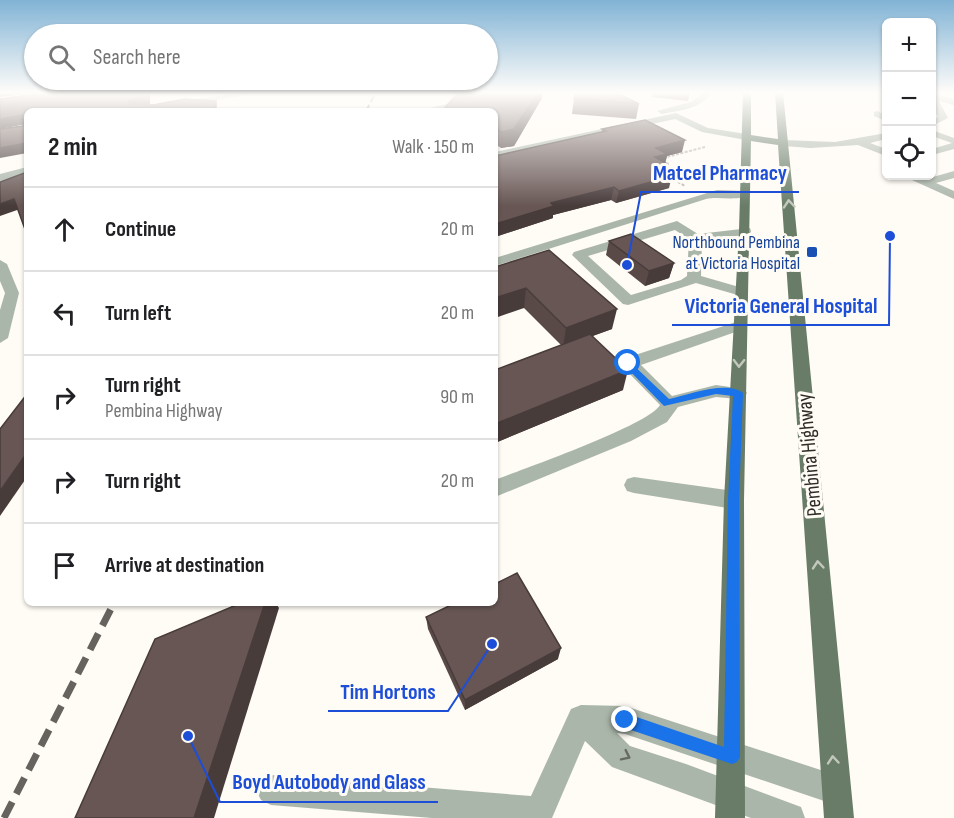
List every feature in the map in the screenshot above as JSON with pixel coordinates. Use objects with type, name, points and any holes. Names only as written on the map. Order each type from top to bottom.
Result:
[{"type":"main road","points":[[730,807],[734,500],[739,326],[745,231],[746,130]]},
{"type":"main road","name":"Pembina Highway","points":[[783,130],[839,818]]},
{"type":"main road","points":[[746,137],[784,143]]},
{"type":"street","points":[[498,147],[576,130]]},
{"type":"street","points":[[498,154],[610,130]]},
{"type":"street","points":[[706,130],[746,137]]},
{"type":"street","points":[[936,135],[954,144]]},
{"type":"street","points":[[784,143],[819,147],[862,142],[882,137]]},
{"type":"street","points":[[862,142],[882,151]]},
{"type":"street","points":[[936,151],[954,144]]},
{"type":"street","points":[[0,178],[24,171]]},
{"type":"street","points":[[926,183],[954,174]]},
{"type":"street","points":[[919,180],[954,195]]},
{"type":"street","points":[[498,261],[702,197],[717,193],[744,194]]},
{"type":"street","points":[[741,292],[694,278],[686,283],[628,301],[579,255],[677,225],[696,238],[745,231]]},
{"type":"street","points":[[694,278],[696,238]]},
{"type":"street","points":[[0,264],[12,293],[0,338]]},
{"type":"street","points":[[12,293],[24,289]]},
{"type":"street","points":[[498,488],[624,436],[661,417],[669,408],[668,403],[628,363],[739,326]]},
{"type":"street","points":[[668,403],[716,391],[738,393]]},
{"type":"street","points":[[634,485],[734,500]]},
{"type":"street","points":[[581,719],[625,720],[836,790]]},
{"type":"street","points":[[581,719],[622,757],[730,807],[790,818]]},
{"type":"street","points":[[271,790],[542,815],[581,719]]},
{"type":"path","points":[[685,186],[666,175],[668,164],[659,159],[709,146],[698,141]]},
{"type":"building","points":[[0,130],[24,130],[24,144],[0,148]]},
{"type":"building","points":[[604,130],[665,130],[685,140],[656,148],[667,154],[655,157],[667,164],[657,167],[672,176],[619,191],[614,187],[551,203],[554,206],[498,223],[498,155],[606,131]]},
{"type":"building","points":[[24,173],[24,226],[14,199],[0,204],[0,182]]},
{"type":"building","points":[[631,234],[674,263],[649,271],[609,241]]},
{"type":"building","points":[[549,250],[617,309],[566,328],[526,288],[498,297],[498,266]]},
{"type":"building","points":[[590,334],[628,370],[498,423],[498,369]]},
{"type":"building","points":[[24,398],[24,457],[0,491],[0,429]]},
{"type":"building","points":[[517,573],[561,648],[465,700],[426,617],[449,606],[498,606],[498,582]]},
{"type":"building","points":[[234,606],[264,606],[194,818],[75,818],[155,639]]},
{"type":"railway","points":[[4,818],[112,606]]},
{"type":"place","name":"Victoria General Hospital","points":[[890,236]]},
{"type":"place","name":"Northbound Pembina at Victoria Hospital","points":[[812,252]]},
{"type":"place","name":"Matcel Pharmacy","points":[[627,265]]},
{"type":"place","name":"Tim Hortons","points":[[492,644]]},
{"type":"place","name":"Boyd Autobody and Glass","points":[[188,736]]},
{"type":"route","points":[[625,720],[732,757],[734,500],[738,393],[716,391],[668,403],[628,363]]}]
